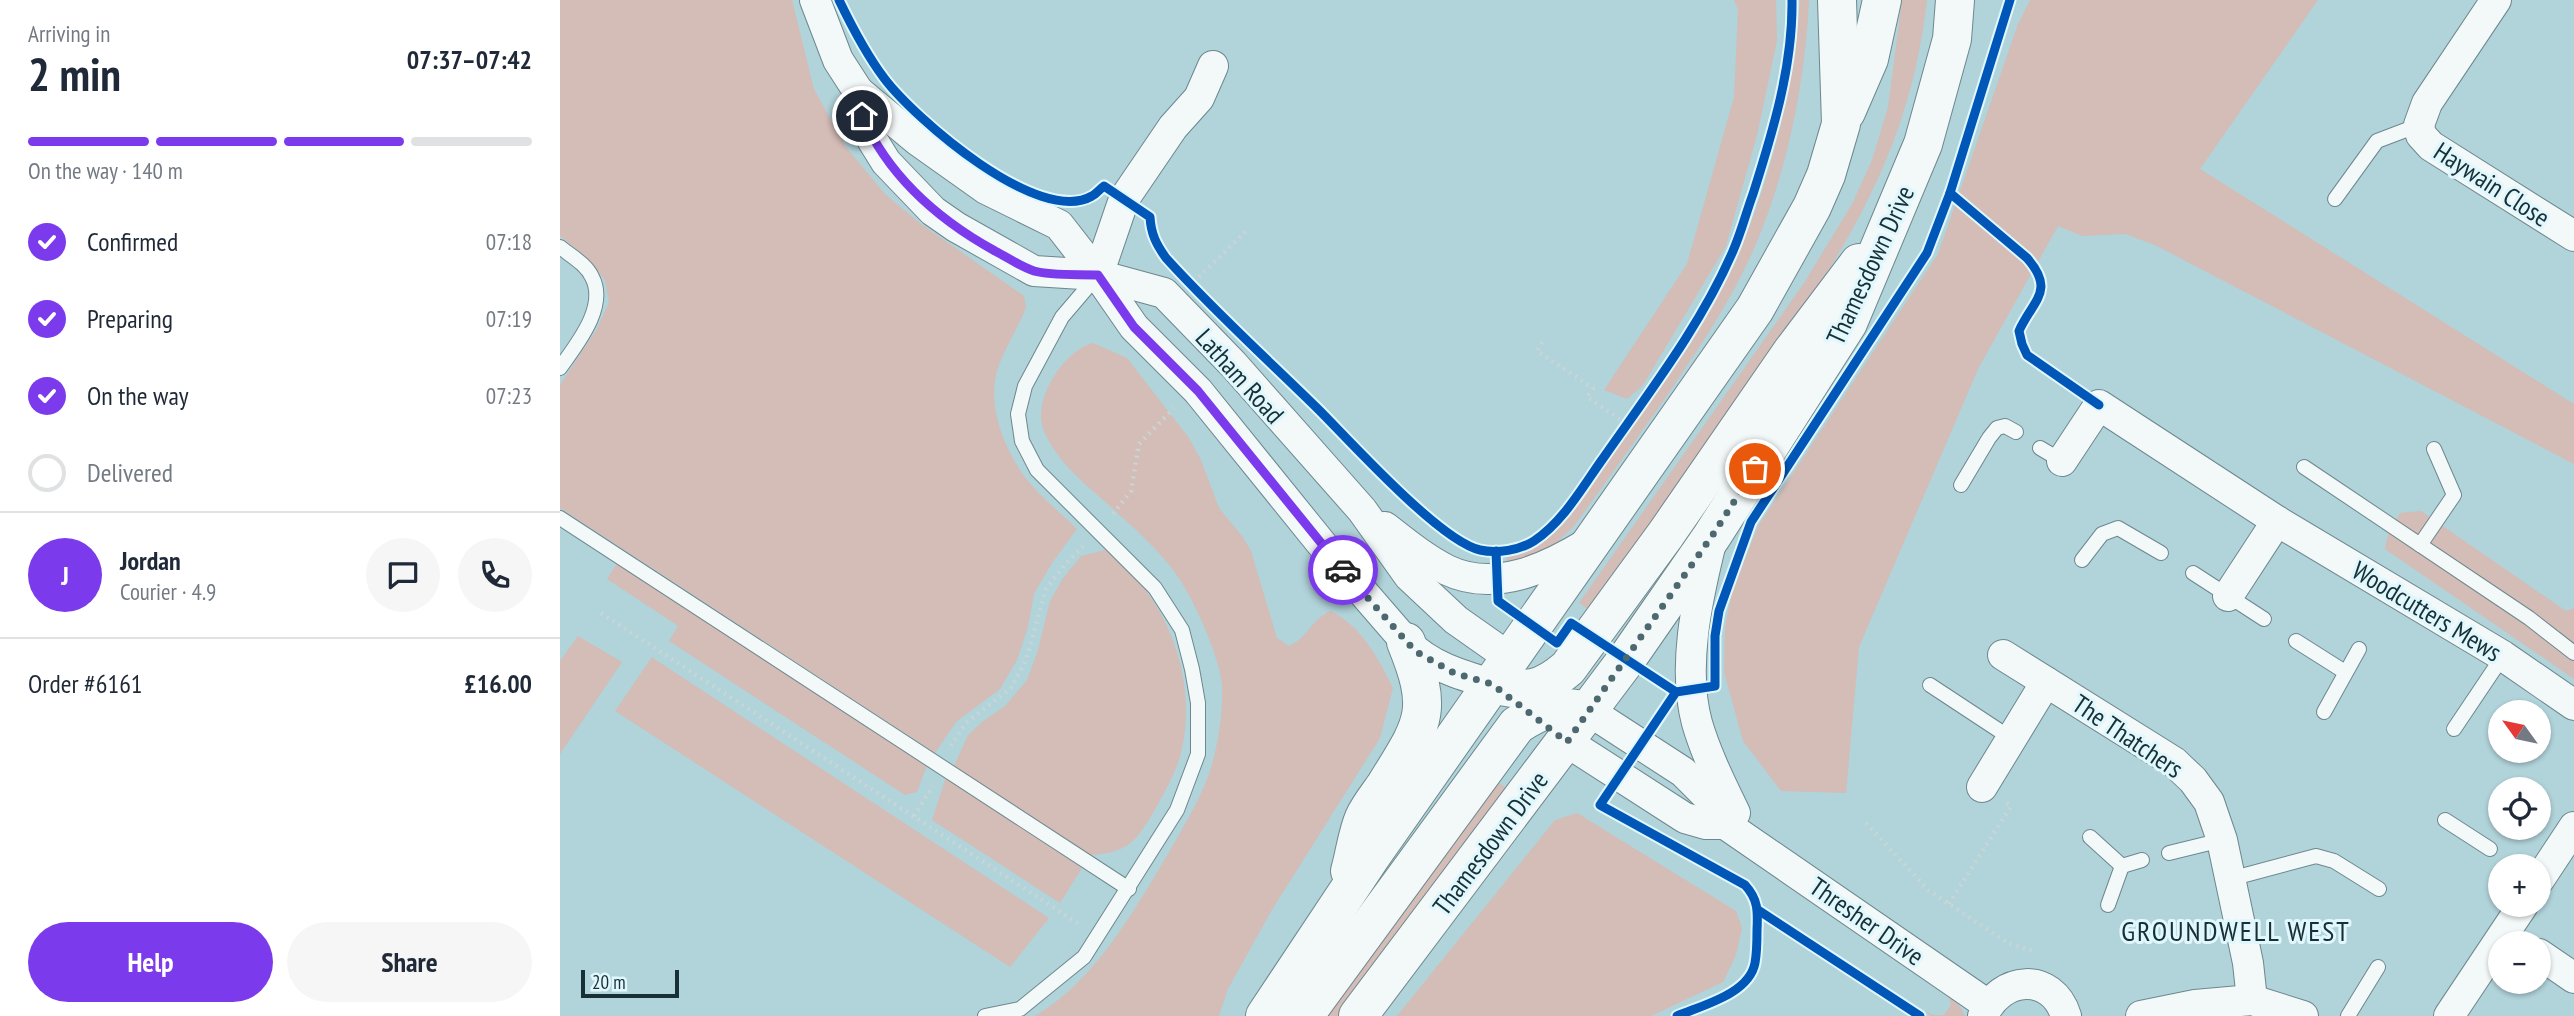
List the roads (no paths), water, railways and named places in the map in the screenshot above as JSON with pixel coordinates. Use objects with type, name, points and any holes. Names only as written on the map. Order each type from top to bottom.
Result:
[{"type":"main road","points":[[1838,0],[1841,124]]},
{"type":"main road","points":[[1265,1016],[1344,896],[1755,309],[1812,208],[1826,175],[1841,124],[1869,59],[1882,0]]},
{"type":"main road","name":"Thamesdown Drive","points":[[1358,1016],[1589,711],[1712,536],[1848,323],[1923,144],[1952,39],[1955,0]]},
{"type":"main road","points":[[1952,39],[1970,0]]},
{"type":"main road","points":[[1304,1016],[1517,725],[1592,637],[1791,353],[1849,274],[1884,234]]},
{"type":"main road","points":[[1344,896],[1364,818],[1418,730],[1423,712],[1419,672],[1406,642]]},
{"type":"main road","points":[[1501,671],[1541,700],[1567,742]]},
{"type":"main road","points":[[1541,700],[1589,711]]},
{"type":"street","name":"Latham Road","points":[[815,0],[838,60],[858,91],[917,140],[986,190],[1059,225],[1134,327],[1198,391],[1344,571],[1415,651],[1454,673],[1501,671]]},
{"type":"street","name":"Haywain Close","points":[[2496,0],[2427,103],[2419,124],[2421,135],[2431,146],[2574,236]]},
{"type":"street","points":[[1098,275],[1124,199],[1173,127],[1199,98],[1213,66]]},
{"type":"street","name":"Latham Road","points":[[858,91],[862,116],[873,141],[904,183],[933,211],[983,244],[1034,271],[1098,275],[1164,293],[1233,364],[1362,510],[1409,576],[1456,620],[1501,671]]},
{"type":"street","name":"Woodcutters Mews","points":[[2051,454],[2099,405],[2277,521],[2502,656],[2574,705]]},
{"type":"street","name":"Latham Road","points":[[1362,510],[1446,570],[1465,577],[1497,579],[1522,575],[1558,562],[1596,538]]},
{"type":"street","points":[[2228,596],[2277,521]]},
{"type":"street","points":[[1712,536],[1697,602],[1692,690],[1697,722],[1736,830]]},
{"type":"street","name":"The Thatchers","points":[[2003,655],[2174,762],[2193,780],[2209,802],[2222,840],[2248,963],[2252,1000]]},
{"type":"street","name":"The Thatchers","points":[[1982,787],[2046,682]]},
{"type":"street","name":"Thresher Drive","points":[[1589,711],[1683,772],[1736,830],[1986,1010],[1996,994],[2008,987],[2034,984],[2046,989],[2056,998],[2066,1016]]},
{"type":"street","name":"Thresher Drive","points":[[1567,742],[1685,818],[1736,830]]},
{"type":"street","points":[[2551,862],[2574,827]]},
{"type":"street","points":[[2551,962],[2574,978]]},
{"type":"street","points":[[2449,1016],[2488,969]]},
{"type":"street","points":[[2141,1016],[2195,1005],[2252,1000],[2303,1016]]},
{"type":"lane","name":"Haywain Close","points":[[2335,199],[2377,141],[2419,124]]},
{"type":"lane","points":[[560,247],[583,265],[594,279],[596,305],[590,323],[560,368]]},
{"type":"lane","points":[[985,1016],[1020,1009],[1084,957],[1177,810],[1198,754],[1198,703],[1182,630],[1155,588],[1037,470],[1022,441],[1018,414],[1025,386],[1062,317],[1098,275]]},
{"type":"lane","points":[[1961,485],[1993,432],[2005,426],[2016,432]]},
{"type":"lane","points":[[2420,545],[2454,495],[2434,449]]},
{"type":"lane","points":[[2304,467],[2529,618],[2574,653]]},
{"type":"lane","points":[[560,518],[1129,888]]},
{"type":"lane","points":[[2082,560],[2102,534],[2118,528],[2161,553]]},
{"type":"lane","points":[[2193,573],[2264,619]]},
{"type":"lane","points":[[2297,641],[2345,672]]},
{"type":"lane","points":[[2324,712],[2359,649]]},
{"type":"lane","points":[[2454,729],[2502,656]]},
{"type":"lane","points":[[1930,685],[2011,739]]},
{"type":"lane","points":[[2445,820],[2490,849]]},
{"type":"lane","points":[[2090,836],[2122,866]]},
{"type":"lane","points":[[2169,853],[2222,840]]},
{"type":"lane","points":[[2230,879],[2316,856],[2334,861],[2379,889]]},
{"type":"lane","points":[[2122,866],[2142,860]]},
{"type":"lane","points":[[2108,905],[2122,866]]},
{"type":"lane","points":[[2348,1016],[2378,967]]},
{"type":"district","name":"GROUNDWELL WEST","points":[[2236,930]]}]
